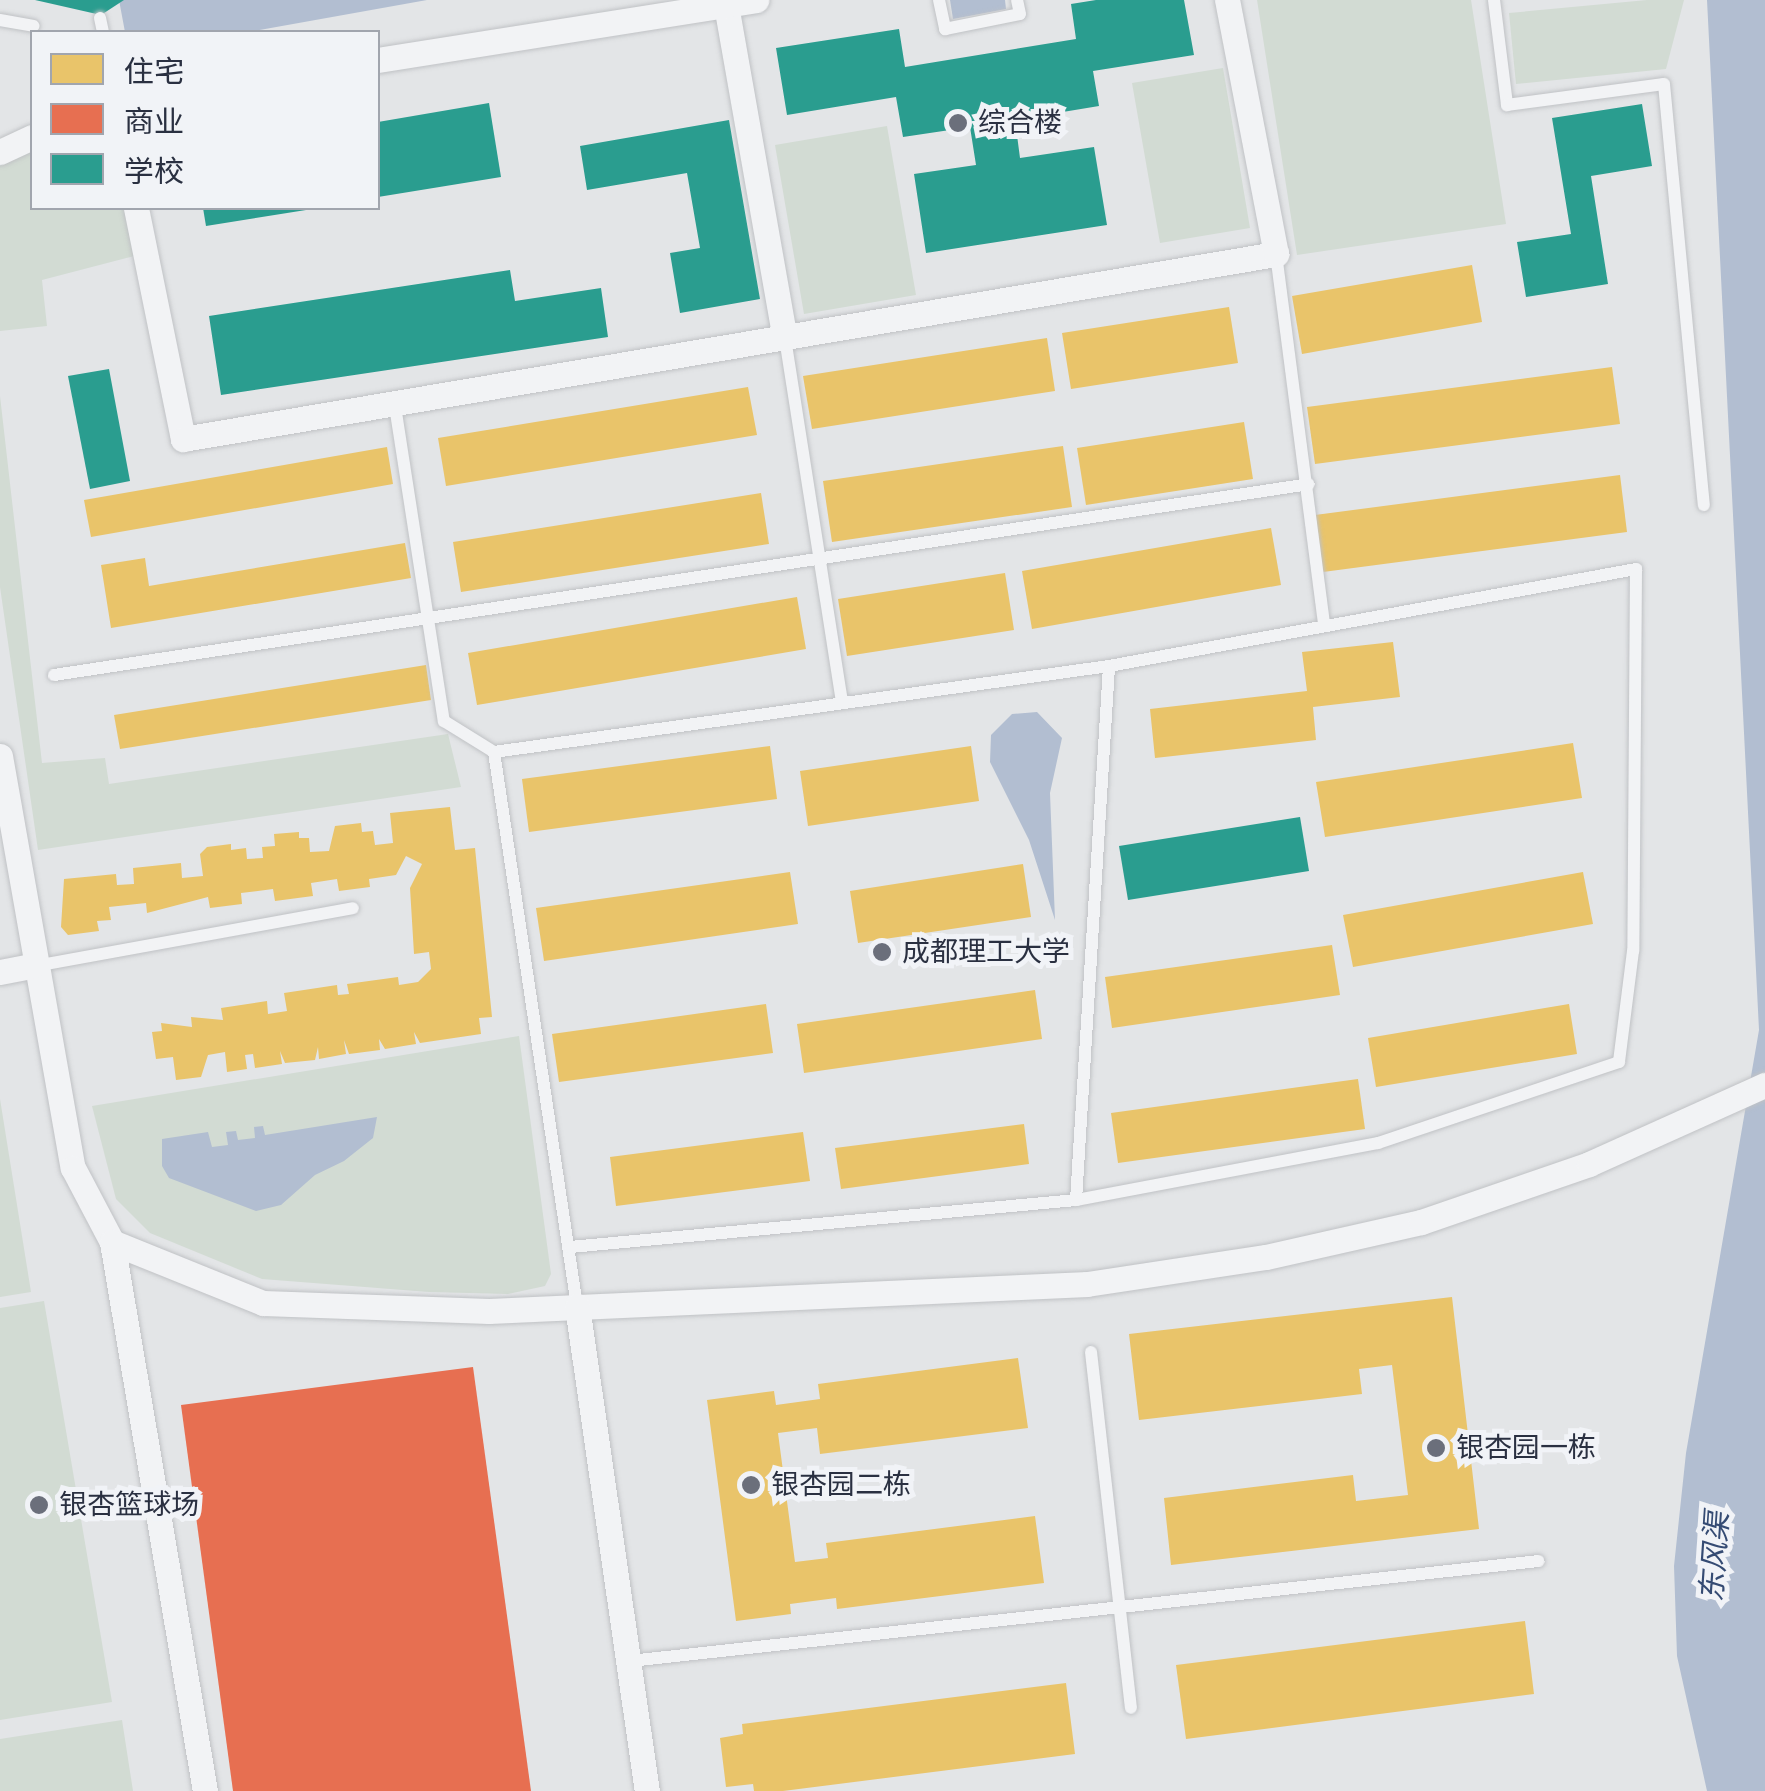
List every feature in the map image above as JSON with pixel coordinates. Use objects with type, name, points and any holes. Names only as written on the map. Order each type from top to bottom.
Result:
[{"type":"street","points":[[380,60],[756,0]]},
{"type":"street","points":[[136,210],[183,440],[1276,254],[1227,0]]},
{"type":"street","points":[[726,5],[785,338]]},
{"type":"street","points":[[0,152],[30,138]]},
{"type":"street","points":[[0,756],[32,966],[73,1168],[112,1242],[205,1791]]},
{"type":"street","points":[[0,972],[32,966]]},
{"type":"street","points":[[112,1242],[263,1303],[470,1310],[1087,1284],[1266,1257],[1421,1222],[1590,1164],[1755,1089]]},
{"type":"street","points":[[577,1306],[647,1791]]},
{"type":"lane","points":[[939,0],[945,29],[1020,14],[1017,0]]},
{"type":"lane","points":[[1494,0],[1508,105],[1664,84],[1704,505]]},
{"type":"lane","points":[[0,20],[34,26]]},
{"type":"lane","points":[[1276,254],[1309,484],[1324,624]]},
{"type":"lane","points":[[785,338],[842,703]]},
{"type":"lane","points":[[394,406],[432,622],[444,721],[494,752],[1110,666],[1636,569],[1633,951],[1618,1062],[1378,1143],[1076,1200],[570,1246]]},
{"type":"lane","points":[[54,675],[432,622],[1309,484]]},
{"type":"lane","points":[[1076,1200],[1110,666]]},
{"type":"lane","points":[[494,752],[577,1306]]},
{"type":"lane","points":[[32,966],[352,908]]},
{"type":"lane","points":[[1091,1352],[1116,1608],[1131,1708]]},
{"type":"lane","points":[[630,1661],[1539,1561]]},
{"type":"shaded area","points":[[1257,0],[1471,0],[1506,224],[1297,255]]},
{"type":"shaded area","points":[[1684,0],[1666,69],[1516,84],[1509,13]]},
{"type":"shaded area","points":[[1223,68],[1250,228],[1160,243],[1132,83]]},
{"type":"shaded area","points":[[887,126],[916,295],[804,314],[775,145]]},
{"type":"shaded area","points":[[30,152],[30,210],[124,210],[134,256],[42,280],[47,326],[0,331],[0,165]]},
{"type":"shaded area","points":[[0,396],[42,763],[105,758],[109,784],[448,734],[461,787],[38,850],[0,587]]},
{"type":"shaded area","points":[[519,1036],[551,1274],[545,1286],[508,1294],[262,1279],[150,1233],[116,1199],[92,1106]]},
{"type":"shaded area","points":[[0,1099],[31,1292],[0,1297]]},
{"type":"shaded area","name":"银杏篮球场","points":[[44,1301],[112,1702],[0,1720],[0,1308]]},
{"type":"shaded area","points":[[122,1720],[133,1791],[0,1791],[0,1739]]},
{"type":"water","points":[[119,0],[427,0],[259,30],[125,30]]},
{"type":"water","points":[[950,0],[1005,0],[1006,9],[953,19]]},
{"type":"water","name":"东风渠","points":[[1707,0],[1765,0],[1765,1791],[1707,1791],[1677,1656],[1674,1566],[1686,1453],[1759,1030]]},
{"type":"water","points":[[1037,712],[1062,738],[1050,793],[1055,920],[1029,840],[990,762],[991,735],[1012,714]]},
{"type":"water","points":[[377,1117],[373,1138],[344,1161],[315,1175],[281,1205],[256,1211],[169,1178],[162,1166],[162,1139],[208,1132],[212,1147],[228,1145],[226,1132],[236,1131],[238,1140],[255,1138],[254,1127],[263,1126],[265,1135]]},
{"type":"building: 住宅","points":[[1472,265],[1482,322],[1302,354],[1292,296]]},
{"type":"building: 住宅","points":[[1229,307],[1238,363],[1071,389],[1062,333]]},
{"type":"building: 住宅","points":[[1047,338],[1055,391],[812,429],[803,376]]},
{"type":"building: 住宅","points":[[1612,367],[1620,424],[1315,464],[1307,407]]},
{"type":"building: 住宅","points":[[748,387],[757,435],[446,486],[438,438]]},
{"type":"building: 住宅","points":[[1244,422],[1253,479],[1086,505],[1077,448]]},
{"type":"building: 住宅","points":[[1063,446],[1072,507],[832,542],[823,481]]},
{"type":"building: 住宅","points":[[387,447],[393,484],[91,537],[84,500]]},
{"type":"building: 住宅","points":[[1620,475],[1627,532],[1323,572],[1315,515]]},
{"type":"building: 住宅","points":[[761,493],[769,544],[461,592],[453,542]]},
{"type":"building: 住宅","points":[[1271,528],[1281,585],[1032,629],[1022,571]]},
{"type":"building: 住宅","points":[[405,543],[411,578],[111,628],[101,565],[145,558],[149,586]]},
{"type":"building: 住宅","points":[[1005,573],[1014,630],[847,656],[838,599]]},
{"type":"building: 住宅","points":[[797,597],[806,649],[477,705],[468,653]]},
{"type":"building: 住宅","points":[[1393,642],[1400,697],[1313,707],[1316,740],[1155,758],[1150,709],[1307,691],[1302,652]]},
{"type":"building: 住宅","points":[[426,665],[431,700],[120,749],[114,715]]},
{"type":"building: 住宅","points":[[1573,743],[1582,798],[1325,837],[1316,782]]},
{"type":"building: 住宅","points":[[770,746],[777,799],[529,832],[522,779]]},
{"type":"building: 住宅","points":[[971,746],[979,801],[808,826],[800,771]]},
{"type":"building: 住宅","points":[[450,807],[455,850],[475,848],[492,1017],[479,1018],[481,1034],[420,1043],[414,1032],[416,1044],[385,1049],[379,1039],[380,1050],[349,1054],[344,1040],[346,1054],[319,1059],[318,1047],[315,1060],[285,1063],[280,1051],[282,1064],[255,1068],[253,1054],[245,1055],[247,1069],[227,1072],[225,1052],[208,1055],[201,1077],[176,1080],[173,1057],[156,1059],[152,1032],[162,1031],[161,1023],[192,1027],[191,1017],[223,1020],[221,1008],[267,1001],[268,1014],[287,1011],[284,993],[337,985],[338,995],[349,994],[347,984],[398,977],[399,985],[418,982],[431,969],[429,952],[414,954],[410,888],[422,864],[406,856],[396,875],[369,879],[370,887],[339,891],[337,879],[311,883],[313,896],[275,901],[273,889],[241,893],[242,904],[210,908],[208,897],[147,913],[146,903],[109,907],[111,920],[97,921],[99,931],[68,935],[61,927],[64,879],[116,874],[117,885],[134,884],[133,868],[181,863],[182,878],[203,876],[200,854],[207,847],[231,844],[231,850],[246,848],[247,859],[263,858],[262,847],[275,846],[274,834],[299,832],[299,838],[309,838],[310,852],[329,851],[335,826],[361,823],[362,832],[373,831],[375,845],[393,843],[390,813]]},
{"type":"building: 住宅","points":[[1023,864],[1031,917],[858,943],[850,891]]},
{"type":"building: 住宅","points":[[790,872],[798,924],[544,961],[536,908]]},
{"type":"building: 住宅","points":[[1583,872],[1593,924],[1353,967],[1343,915]]},
{"type":"building: 住宅","points":[[1332,945],[1340,995],[1112,1028],[1105,977]]},
{"type":"building: 住宅","points":[[1035,990],[1042,1039],[804,1073],[797,1024]]},
{"type":"building: 住宅","points":[[766,1004],[773,1053],[559,1082],[552,1034]]},
{"type":"building: 住宅","points":[[1569,1004],[1577,1054],[1376,1087],[1368,1038]]},
{"type":"building: 住宅","points":[[1358,1079],[1365,1129],[1118,1163],[1111,1113]]},
{"type":"building: 住宅","points":[[1024,1124],[1029,1164],[841,1189],[835,1148]]},
{"type":"building: 住宅","points":[[803,1132],[810,1181],[616,1206],[610,1157]]},
{"type":"building: 住宅","name":"银杏园一栋","points":[[1452,1297],[1479,1529],[1171,1565],[1164,1498],[1353,1475],[1356,1501],[1408,1495],[1392,1365],[1359,1369],[1362,1394],[1139,1420],[1129,1334]]},
{"type":"building: 住宅","name":"银杏园二栋","points":[[1018,1358],[1028,1428],[820,1454],[817,1428],[778,1433],[795,1562],[828,1558],[826,1543],[1035,1516],[1044,1583],[837,1609],[836,1598],[790,1604],[791,1614],[736,1621],[707,1400],[774,1391],[776,1405],[820,1399],[818,1384]]},
{"type":"building: 住宅","points":[[1525,1621],[1534,1694],[1186,1739],[1176,1665]]},
{"type":"building: 住宅","points":[[1066,1683],[1075,1754],[783,1791],[754,1791],[753,1784],[726,1787],[720,1738],[743,1734],[742,1724]]},
{"type":"building: 商业","points":[[473,1367],[531,1791],[233,1791],[181,1405]]},
{"type":"building: 学校","points":[[35,0],[124,0],[101,15]]},
{"type":"building: 学校","name":"综合楼","points":[[1096,0],[1184,0],[1194,55],[1093,71],[1099,106],[1015,120],[1020,158],[1094,147],[1107,225],[926,253],[914,174],[976,165],[970,127],[903,137],[896,97],[787,115],[776,48],[899,29],[905,67],[1076,39],[1071,4]]},
{"type":"building: 学校","points":[[489,103],[501,177],[380,197],[380,122]]},
{"type":"building: 学校","points":[[1642,104],[1652,166],[1591,176],[1608,284],[1526,297],[1517,242],[1571,234],[1552,118]]},
{"type":"building: 学校","points":[[729,120],[760,299],[680,313],[670,253],[700,248],[687,173],[587,190],[580,146]]},
{"type":"building: 学校","points":[[203,210],[306,210],[206,226]]},
{"type":"building: 学校","points":[[510,270],[515,301],[601,288],[608,337],[221,395],[209,316]]},
{"type":"building: 学校","points":[[109,369],[130,481],[90,489],[68,376]]},
{"type":"building: 学校","points":[[1300,817],[1309,871],[1128,900],[1119,846]]},
{"type":"place","name":"综合楼","points":[[958,123]]},
{"type":"place","name":"成都理工大学","points":[[882,952]]},
{"type":"place","name":"银杏园一栋","points":[[1436,1448]]},
{"type":"place","name":"银杏园二栋","points":[[751,1485]]},
{"type":"place","name":"银杏篮球场","points":[[39,1505]]}]
